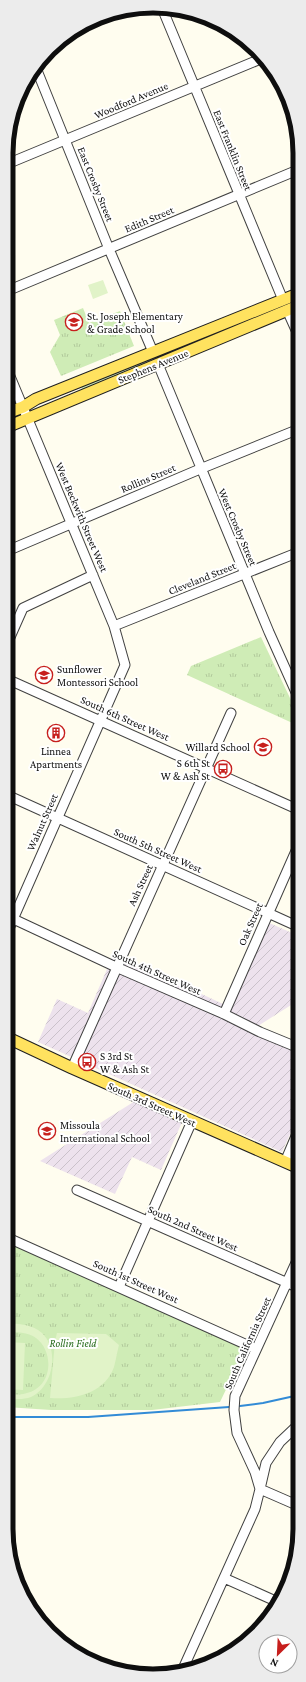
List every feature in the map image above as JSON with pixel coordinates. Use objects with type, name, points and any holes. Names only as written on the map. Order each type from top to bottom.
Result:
[{"type":"main road","name":"Stephens Avenue","points":[[13,411],[23,407],[36,399],[293,296]]},
{"type":"main road","points":[[283,300],[287,310]]},
{"type":"main road","name":"Stephens Avenue","points":[[13,424],[293,308]]},
{"type":"main road","name":"South 3rd Street West","points":[[13,1039],[72,1068],[293,1165]]},
{"type":"street","name":"East Franklin Street","points":[[164,14],[283,300]]},
{"type":"street","name":"Woodford Avenue","points":[[13,162],[257,60]]},
{"type":"street","name":"East Crosby Street","points":[[38,74],[109,250],[154,352]]},
{"type":"street","name":"Edith Street","points":[[13,289],[109,250],[293,172]]},
{"type":"street","points":[[287,310],[293,323]]},
{"type":"street","name":"West Crosby Street","points":[[158,364],[245,574],[293,676]]},
{"type":"street","name":"West Beckwith Street West","points":[[13,383],[114,626],[125,666],[101,721]]},
{"type":"street","name":"Rollins Street","points":[[13,548],[200,468],[293,432]]},
{"type":"street","name":"Cleveland Street","points":[[114,626],[293,554]]},
{"type":"street","points":[[13,630],[23,608],[93,575]]},
{"type":"street","name":"South 6th Street West","points":[[13,682],[293,807]]},
{"type":"street","name":"Ash Street","points":[[72,1068],[231,713]]},
{"type":"street","name":"Walnut Street","points":[[13,911],[101,721]]},
{"type":"street","name":"South 5th Street West","points":[[13,798],[293,924]]},
{"type":"street","name":"Oak Street","points":[[224,1014],[293,857]]},
{"type":"street","name":"South 4th Street West","points":[[13,918],[116,967],[293,1046]]},
{"type":"street","points":[[119,1287],[192,1121]]},
{"type":"street","points":[[285,1162],[293,1143]]},
{"type":"street","name":"South 2nd Street West","points":[[78,1190],[293,1286]]},
{"type":"street","name":"South 1st Street West","points":[[13,1239],[256,1349]]},
{"type":"street","name":"South California Street","points":[[260,1489],[255,1472],[237,1433],[234,1410],[235,1396],[293,1268]]},
{"type":"street","points":[[185,1665],[255,1509],[266,1463],[280,1442],[293,1430]]},
{"type":"street","points":[[260,1489],[293,1503]]},
{"type":"street","points":[[224,1578],[273,1600]]},
{"type":"shaded area","points":[[267,922],[293,933],[293,1004],[250,1031],[293,1050],[293,1127],[282,1152],[38,1042],[57,999],[88,1013],[114,953],[223,1004]]},
{"type":"shaded area","points":[[135,1101],[182,1122],[161,1170],[132,1157],[115,1194],[40,1161]]},
{"type":"green space","points":[[103,280],[108,293],[93,299],[88,285]]},
{"type":"green space","points":[[83,308],[89,323],[120,311],[134,346],[61,376],[50,352],[60,335],[54,320]]},
{"type":"green space","points":[[249,319],[82,389],[81,387],[87,383]]},
{"type":"green space","points":[[261,637],[293,704],[293,723],[187,675],[191,666]]},
{"type":"green space","name":"Rollin Field","points":[[13,1243],[246,1348],[220,1402],[152,1410],[51,1410],[13,1407]]},
{"type":"green space","points":[[13,1324],[34,1328],[42,1333],[48,1340],[51,1349],[52,1368],[45,1385],[39,1392],[31,1397],[22,1399],[13,1398],[13,1394],[33,1391],[42,1384],[48,1371],[48,1357],[45,1349],[36,1338],[22,1333],[13,1332]]},
{"type":"green space","points":[[57,1333],[106,1334],[119,1345],[114,1367],[110,1376],[104,1383],[96,1389],[79,1396],[69,1398],[50,1398]]},
{"type":"green space","points":[[13,1342],[25,1343],[23,1390],[13,1389]]},
{"type":"waterway","points":[[240,1406],[293,1396]]},
{"type":"waterway","points":[[13,1417],[88,1417],[229,1407]]},
{"type":"place","name":"St. Joseph Elementary & Grade School","points":[[74,322]]},
{"type":"place","name":"Sunflower Montessori School","points":[[44,675]]},
{"type":"place","name":"Linnea Apartments","points":[[56,733]]},
{"type":"place","name":"Willard School","points":[[263,747]]},
{"type":"place","name":"S 6th St W & Ash St","points":[[223,769]]},
{"type":"place","name":"S 3rd St W & Ash St","points":[[87,1062]]},
{"type":"place","name":"Missoula International School","points":[[47,1131]]}]
